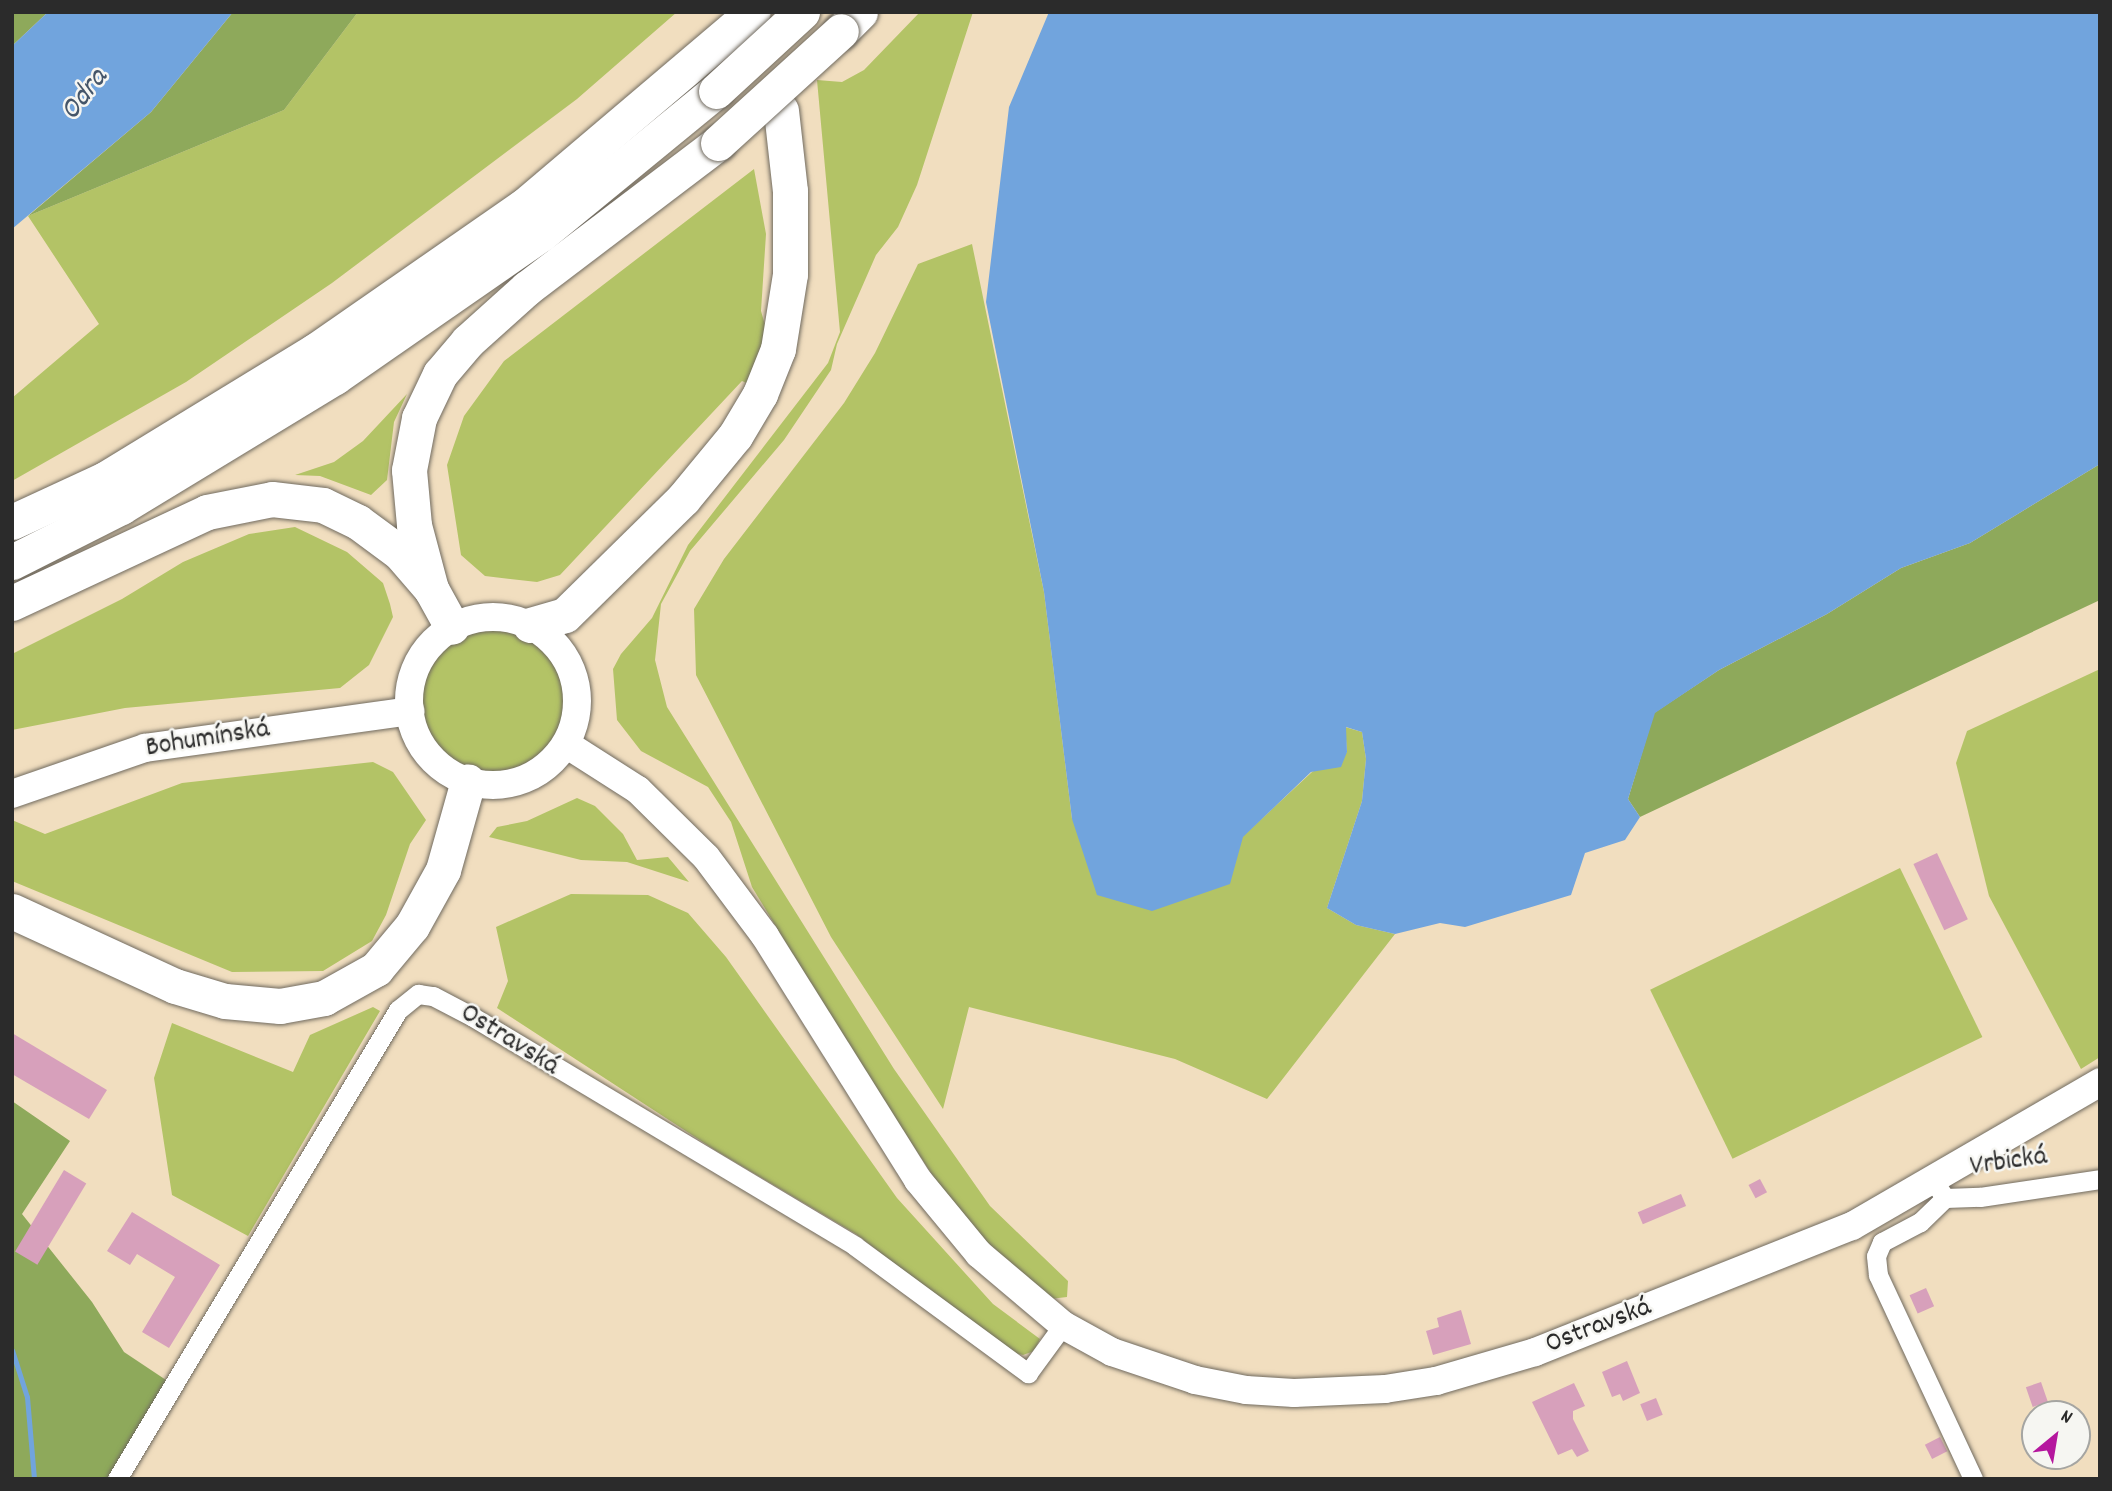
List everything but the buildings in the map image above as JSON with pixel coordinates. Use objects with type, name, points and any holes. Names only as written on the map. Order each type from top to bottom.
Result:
[{"type":"highway","points":[[12,522],[105,479],[315,351],[524,206],[715,48],[753,12]]},
{"type":"highway","points":[[12,562],[121,508],[335,377],[541,234],[716,91],[802,12]]},
{"type":"highway","points":[[431,589],[414,525],[409,470],[419,418],[440,374],[468,341],[527,288],[718,143],[850,22]]},
{"type":"highway","points":[[530,625],[565,615],[683,499],[735,436],[760,394],[778,349],[790,274],[790,191],[781,111]]},
{"type":"highway","points":[[12,603],[207,512],[272,499],[313,503],[341,512],[400,553],[431,589],[452,627]]},
{"type":"highway","points":[[12,911],[175,986],[225,1001],[291,1005],[342,991],[384,962],[412,926],[451,841],[468,781]]},
{"type":"main road","points":[[497,617],[530,625],[555,643],[572,670],[577,715],[566,744],[550,764],[529,777],[505,784],[468,781],[429,755],[410,711],[410,687],[418,663],[432,643],[452,627],[497,617]]},
{"type":"main road","name":"Bohumínská","points":[[12,794],[145,748],[410,711]]},
{"type":"main road","name":"Ostravská","points":[[566,744],[638,790],[706,857],[765,936],[947,1219],[999,1274],[1063,1325],[1142,1365],[1245,1390],[1339,1392],[1423,1383],[1535,1352],[1752,1268],[1940,1190],[2100,1082]]},
{"type":"street","name":"Ostravská","points":[[117,1479],[398,1010],[418,994],[433,996],[473,1017],[855,1246],[1028,1373],[1063,1325]]},
{"type":"street","name":"Vrbická","points":[[1940,1190],[2100,1179]]},
{"type":"street","points":[[1940,1190],[1920,1223],[1882,1242],[1876,1256],[1878,1275],[1973,1479]]},
{"type":"green space","points":[[12,12],[48,12],[12,46]]},
{"type":"green space","points":[[233,12],[358,12],[284,110],[28,216],[151,112]]},
{"type":"green space","points":[[358,12],[677,12],[577,99],[332,283],[186,382],[12,481],[12,398],[99,324],[28,216],[284,110]]},
{"type":"green space","points":[[920,12],[973,12],[917,185],[898,227],[876,255],[837,344],[831,370],[784,440],[690,551],[661,604],[655,660],[667,707],[894,1069],[990,1206],[1068,1281],[1067,1297],[1050,1299],[962,1220],[862,1068],[752,887],[731,822],[708,787],[641,751],[617,720],[613,669],[621,654],[652,618],[688,545],[828,363],[840,332],[817,80],[842,82],[864,70]]},
{"type":"green space","points":[[754,169],[766,234],[761,311],[771,346],[755,387],[742,381],[560,575],[537,582],[485,576],[461,555],[447,465],[464,416],[504,361]]},
{"type":"green space","points":[[972,244],[1044,592],[1072,819],[1229,884],[1242,837],[1312,772],[1347,752],[1345,727],[1362,732],[1366,759],[1362,801],[1327,908],[1356,925],[1395,934],[1267,1099],[1175,1059],[969,1007],[943,1109],[831,937],[696,675],[694,609],[724,559],[844,403],[875,353],[918,264]]},
{"type":"green space","points":[[407,394],[394,422],[387,480],[371,495],[320,476],[295,475],[334,462],[363,441]]},
{"type":"green space","points":[[2100,464],[2100,600],[1640,817],[1628,799],[1654,713],[1719,670],[1827,614],[1901,568],[1970,543]]},
{"type":"green space","points":[[295,527],[347,552],[383,583],[390,604],[393,617],[369,665],[340,688],[125,708],[12,730],[12,654],[122,599],[183,562],[249,534]]},
{"type":"green space","points":[[492,630],[520,635],[544,651],[560,675],[565,703],[560,731],[544,755],[520,771],[492,776],[464,771],[440,755],[424,731],[419,703],[424,675],[440,651],[464,635]]},
{"type":"green space","points":[[2100,669],[2100,1057],[2081,1069],[1989,896],[1956,763],[1967,731]]},
{"type":"green space","points":[[373,762],[393,772],[426,820],[410,844],[386,915],[372,941],[323,971],[232,972],[12,881],[12,820],[45,834],[182,783]]},
{"type":"green space","points":[[577,798],[595,806],[623,834],[637,860],[668,857],[689,882],[627,862],[581,860],[489,837],[497,827],[527,821]]},
{"type":"green space","points":[[1900,868],[1982,1037],[1733,1159],[1650,990]]},
{"type":"green space","points":[[571,894],[648,895],[688,913],[726,957],[897,1198],[993,1304],[1040,1339],[1034,1351],[1023,1355],[1008,1351],[856,1234],[715,1150],[497,1008],[508,981],[496,927]]},
{"type":"green space","points":[[373,1007],[380,1011],[248,1236],[172,1195],[154,1078],[172,1023],[293,1072],[310,1035]]},
{"type":"green space","points":[[12,1101],[70,1141],[22,1214],[92,1302],[124,1352],[166,1380],[109,1479],[12,1479]]},
{"type":"water","name":"Odra","points":[[48,12],[233,12],[151,112],[12,229],[12,46]]},
{"type":"water","points":[[1049,12],[2100,12],[2100,464],[1970,543],[1901,568],[1827,614],[1719,670],[1655,713],[1628,799],[1640,817],[1625,840],[1585,853],[1571,895],[1465,927],[1440,923],[1395,934],[1356,925],[1327,908],[1362,801],[1366,759],[1362,732],[1346,727],[1347,752],[1341,767],[1311,772],[1243,837],[1230,884],[1152,911],[1097,895],[1072,819],[1044,592],[986,302],[1009,107]]},
{"type":"waterway","points":[[12,1350],[27,1397],[34,1479]]}]
